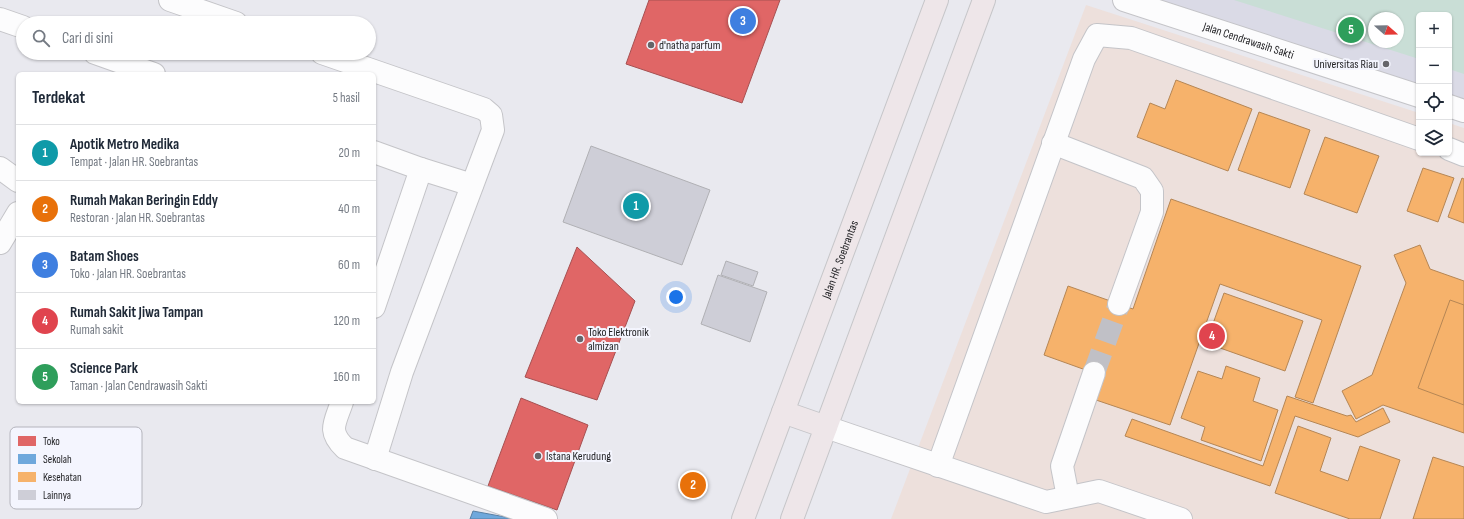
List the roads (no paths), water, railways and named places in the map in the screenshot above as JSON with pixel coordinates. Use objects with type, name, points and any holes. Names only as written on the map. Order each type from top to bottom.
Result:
[{"type":"main road","name":"Jalan HR. Soebrantas","points":[[743,519],[937,0]]},
{"type":"main road","points":[[792,519],[984,0]]},
{"type":"main road","points":[[783,412],[826,427]]},
{"type":"street","points":[[170,0],[216,16]]},
{"type":"street","name":"Jalan Cendrawasih Sakti","points":[[1124,0],[1416,95]]},
{"type":"street","points":[[0,19],[16,25]]},
{"type":"street","points":[[938,466],[1053,143],[1084,59],[1096,35],[1131,38],[1416,138]]},
{"type":"street","points":[[115,60],[148,72]]},
{"type":"street","points":[[342,60],[484,109],[491,116],[493,130],[402,372],[375,459]]},
{"type":"street","points":[[1452,107],[1464,111]]},
{"type":"street","points":[[1053,143],[1143,178],[1152,191],[1152,212],[1119,304]]},
{"type":"street","points":[[1452,150],[1464,155]]},
{"type":"street","points":[[376,153],[472,185]]},
{"type":"street","points":[[0,168],[16,180]]},
{"type":"street","points":[[376,301],[421,169]]},
{"type":"street","points":[[0,243],[16,216]]},
{"type":"street","points":[[1068,497],[1062,466],[1094,373]]},
{"type":"street","points":[[341,404],[333,428],[336,439],[345,448],[546,519]]},
{"type":"street","points":[[826,427],[1046,502],[1099,491],[1144,513],[1181,519]]},
{"type":"tunnel","points":[[1094,373],[1119,304]]},
{"type":"place","name":"Batam Shoes","points":[[743,21]]},
{"type":"place","name":"Science Park","points":[[1351,30]]},
{"type":"place","name":"d'natha parfum","points":[[651,45]]},
{"type":"place","name":"Universitas Riau","points":[[1386,64]]},
{"type":"place","name":"Apotik Metro Medika","points":[[636,206]]},
{"type":"place","name":"Rumah Sakit Jiwa Tampan","points":[[1212,336]]},
{"type":"place","name":"Toko Elektronik almizan","points":[[580,339]]},
{"type":"place","name":"Istana Kerudung","points":[[538,456]]},
{"type":"place","name":"Rumah Makan Beringin Eddy","points":[[693,485]]}]
